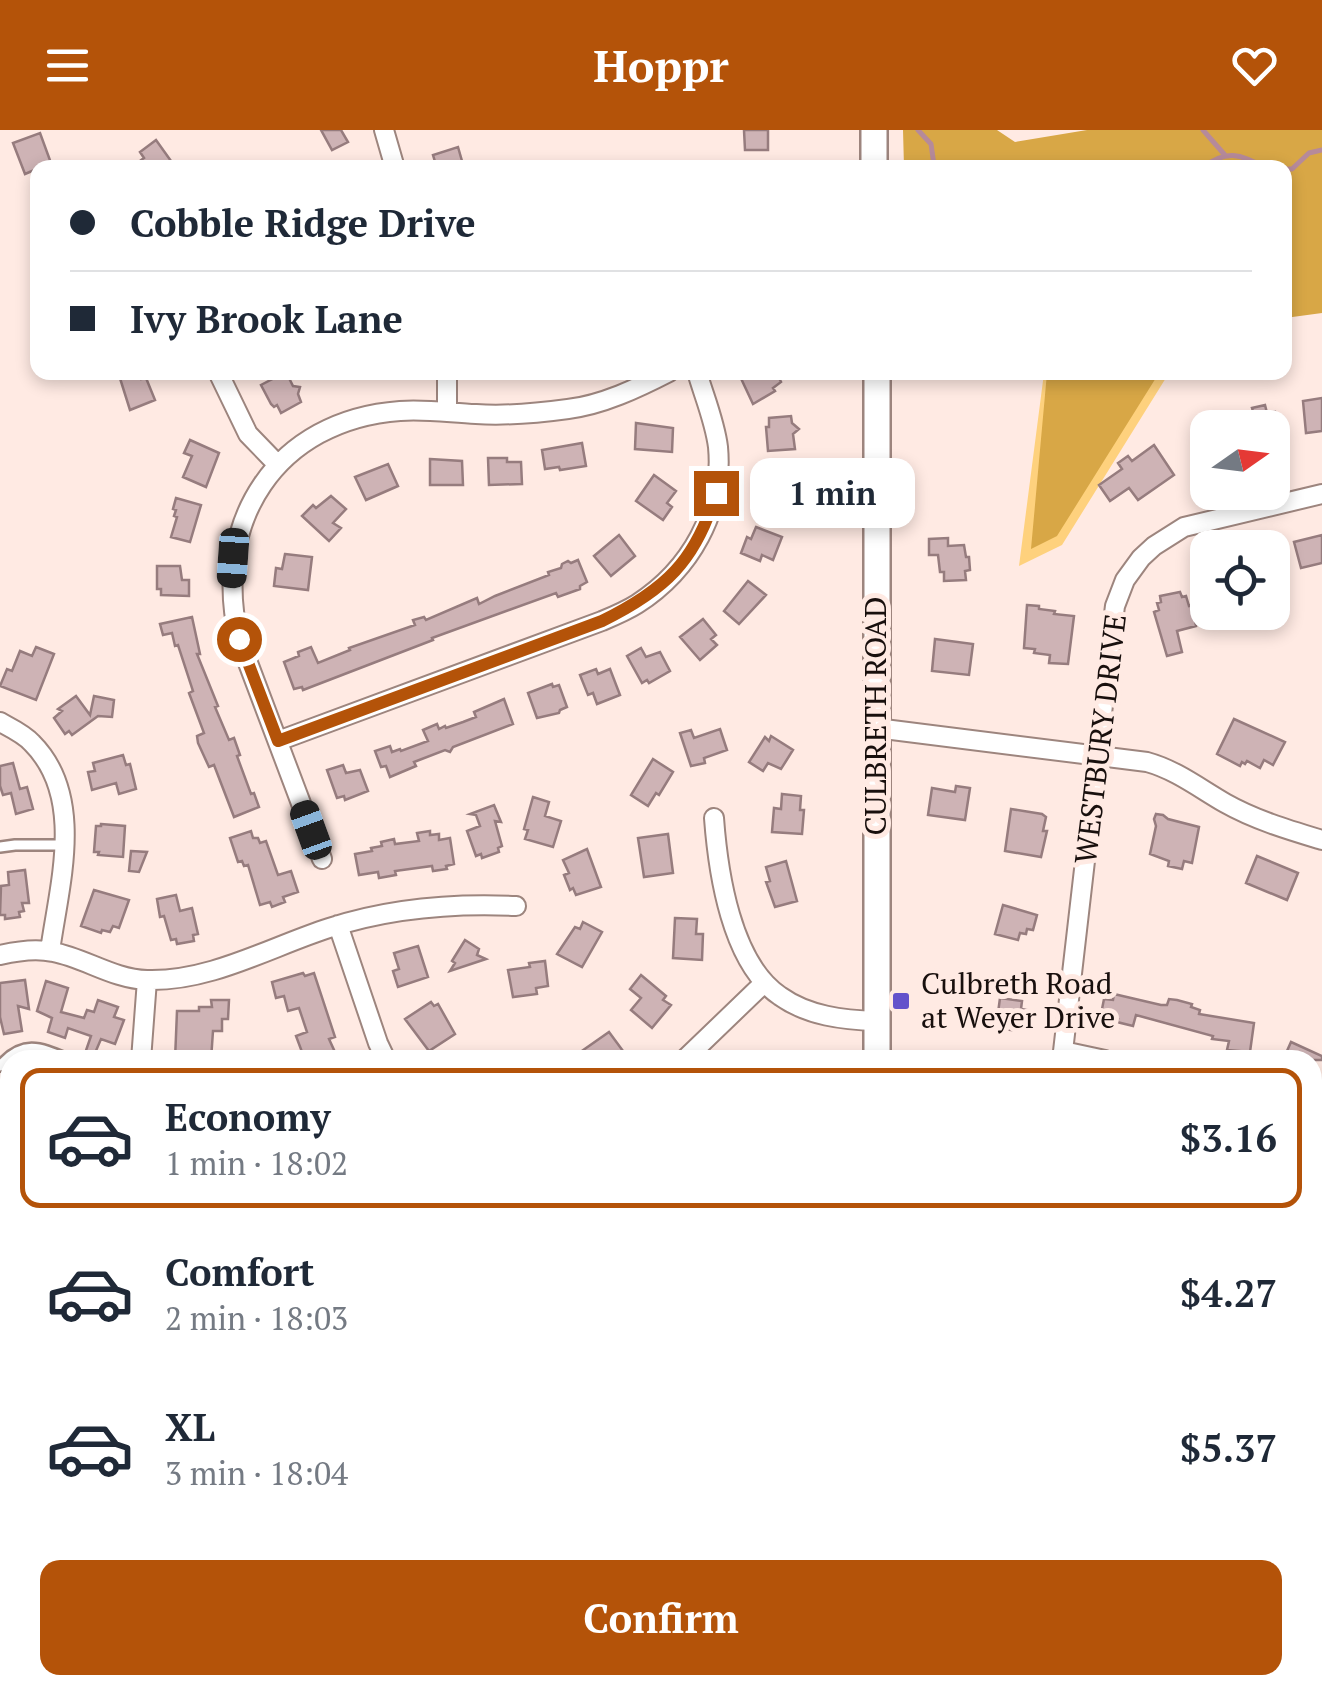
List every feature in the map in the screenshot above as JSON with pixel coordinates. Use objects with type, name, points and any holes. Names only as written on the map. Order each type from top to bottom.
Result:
[{"type":"street","points":[[384,130],[393,160]]},
{"type":"street","points":[[874,130],[874,160]]},
{"type":"street","points":[[222,380],[248,434],[278,466]]},
{"type":"street","points":[[446,380],[447,410]]},
{"type":"street","points":[[322,859],[239,639],[232,599],[233,558],[244,520],[264,482],[303,444],[328,430],[375,414],[573,409],[653,380]]},
{"type":"street","points":[[278,741],[602,621],[636,605],[659,588],[682,566],[696,543],[716,493],[718,445],[699,380]]},
{"type":"street","name":"CULBRETH ROAD","points":[[877,380],[877,1050]]},
{"type":"street","name":"WESTBURY DRIVE","points":[[1063,1050],[1116,606],[1125,580],[1140,558],[1184,528],[1322,494]]},
{"type":"street","points":[[0,722],[32,742],[52,768],[64,815],[64,845],[50,951]]},
{"type":"street","points":[[876,728],[1147,762],[1168,769],[1238,809],[1322,840]]},
{"type":"street","points":[[714,818],[717,864],[729,914],[764,983],[788,1001],[820,1014],[876,1021]]},
{"type":"street","points":[[0,956],[50,951],[122,977],[191,977],[378,914],[484,904],[516,906]]},
{"type":"street","points":[[338,926],[381,1050]]},
{"type":"street","points":[[142,1050],[147,980]]},
{"type":"street","points":[[694,1050],[764,983]]},
{"type":"lane","points":[[0,847],[64,845]]},
{"type":"shaded area","points":[[903,130],[997,130],[1015,142],[1087,130],[1322,130],[1322,313],[1292,317],[1292,160],[904,160]]},
{"type":"shaded area","points":[[1043,380],[1165,380],[1062,545],[1019,566]]},
{"type":"shaded area","points":[[1046,380],[1155,380],[1057,536],[1031,549]]},
{"type":"building","points":[[321,130],[341,130],[348,142],[332,150]]},
{"type":"building","points":[[744,130],[768,130],[768,150],[745,150]]},
{"type":"building","points":[[40,133],[50,160],[30,160],[30,172],[25,174],[13,143]]},
{"type":"building","points":[[156,140],[170,160],[141,160],[144,158],[140,152]]},
{"type":"building","points":[[458,147],[462,160],[435,160],[433,155]]},
{"type":"building","points":[[121,380],[147,380],[155,400],[130,410]]},
{"type":"building","points":[[271,380],[290,380],[293,386],[300,387],[301,402],[281,413],[261,385]]},
{"type":"building","points":[[742,380],[780,380],[773,388],[775,391],[753,404]]},
{"type":"building","points":[[1322,398],[1322,431],[1306,433],[1303,401]]},
{"type":"building","points":[[791,416],[799,429],[793,434],[795,449],[768,451],[769,418]]},
{"type":"building","points":[[636,423],[673,428],[672,452],[635,449]]},
{"type":"building","points":[[190,440],[219,453],[206,487],[183,477],[192,456],[184,453]]},
{"type":"building","points":[[582,443],[586,466],[545,469],[542,450]]},
{"type":"building","points":[[1154,445],[1174,475],[1138,500],[1129,488],[1110,501],[1099,485],[1122,469],[1118,463],[1128,456],[1132,461]]},
{"type":"building","points":[[488,458],[521,462],[522,484],[489,485]]},
{"type":"building","points":[[430,459],[462,461],[463,485],[430,485]]},
{"type":"building","points":[[388,464],[398,486],[366,500],[355,477]]},
{"type":"building","points":[[654,475],[676,491],[667,503],[672,507],[663,520],[636,501]]},
{"type":"building","points":[[761,475],[789,479],[785,508],[758,507]]},
{"type":"building","points":[[331,496],[346,509],[333,523],[341,528],[329,541],[302,516]]},
{"type":"building","points":[[176,498],[201,505],[190,542],[171,537],[177,517],[173,509]]},
{"type":"building","points":[[756,527],[782,537],[773,560],[762,555],[760,561],[741,553]]},
{"type":"building","points":[[619,535],[635,556],[611,576],[594,556]]},
{"type":"building","points":[[1322,535],[1322,563],[1301,568],[1294,542]]},
{"type":"building","points":[[948,538],[948,546],[964,545],[970,570],[965,571],[966,580],[944,581],[938,555],[929,555],[929,539]]},
{"type":"building","points":[[285,554],[312,557],[308,590],[274,586],[276,568],[282,569]]},
{"type":"building","points":[[578,560],[587,582],[580,589],[558,597],[556,593],[303,690],[294,689],[284,662],[299,656],[298,652],[311,647],[318,663],[415,625],[413,620],[426,620],[477,598],[479,604],[549,575],[548,572],[568,561]]},
{"type":"building","points":[[157,566],[180,566],[182,580],[189,580],[189,596],[161,595],[161,589],[157,589]]},
{"type":"building","points":[[748,581],[766,595],[739,624],[724,611]]},
{"type":"building","points":[[1180,592],[1190,606],[1190,628],[1177,631],[1182,652],[1167,656],[1154,612],[1159,610],[1160,596]]},
{"type":"building","points":[[1027,605],[1074,616],[1068,664],[1049,663],[1050,655],[1024,648]]},
{"type":"building","points":[[192,617],[197,654],[218,706],[215,707],[229,740],[234,738],[240,755],[237,756],[259,807],[234,817],[214,765],[209,767],[198,743],[197,736],[204,733],[189,693],[193,691],[178,645],[175,646],[172,633],[163,635],[160,624]]},
{"type":"building","points":[[703,619],[716,635],[711,639],[717,645],[700,660],[680,637]]},
{"type":"building","points":[[935,639],[973,644],[969,675],[932,671]]},
{"type":"building","points":[[36,647],[54,654],[36,700],[0,686],[20,651],[32,656]]},
{"type":"building","points":[[641,648],[646,657],[660,652],[670,671],[642,683],[627,656]]},
{"type":"building","points":[[596,669],[598,674],[610,669],[620,695],[597,704],[593,693],[588,695],[580,675]]},
{"type":"building","points":[[559,685],[567,707],[537,718],[528,693]]},
{"type":"building","points":[[76,696],[90,715],[94,696],[114,700],[112,717],[98,716],[72,735],[69,731],[65,734],[54,718],[62,711],[58,709]]},
{"type":"building","points":[[504,699],[513,724],[453,747],[450,752],[445,750],[414,762],[416,766],[390,777],[386,766],[381,767],[375,751],[390,746],[392,752],[401,751],[428,741],[423,730],[437,724],[439,729],[463,722],[476,717],[474,712]]},
{"type":"building","points":[[1234,719],[1285,742],[1273,765],[1264,760],[1260,768],[1247,761],[1240,766],[1217,754]]},
{"type":"building","points":[[720,729],[727,750],[691,766],[680,733],[691,730],[694,738]]},
{"type":"building","points":[[771,736],[793,750],[781,769],[768,763],[763,771],[749,762],[765,737],[769,741]]},
{"type":"building","points":[[123,755],[126,765],[130,764],[136,789],[119,794],[116,783],[92,790],[88,772],[95,771],[93,763]]},
{"type":"building","points":[[653,759],[673,772],[648,806],[631,795]]},
{"type":"building","points":[[13,763],[20,789],[27,787],[33,809],[16,814],[11,793],[3,795],[0,786],[0,766]]},
{"type":"building","points":[[343,765],[346,773],[360,770],[368,791],[345,800],[344,796],[337,798],[327,770]]},
{"type":"building","points":[[956,786],[970,788],[965,820],[928,815],[932,788],[955,792]]},
{"type":"building","points":[[782,794],[801,796],[802,834],[772,832],[774,808],[781,809]]},
{"type":"building","points":[[533,797],[549,802],[545,816],[561,821],[553,847],[525,839]]},
{"type":"building","points":[[494,805],[501,822],[495,821],[502,846],[499,852],[482,858],[481,854],[476,856],[467,831],[480,826],[476,815],[470,814]]},
{"type":"building","points":[[1011,809],[1046,817],[1041,857],[1005,851]]},
{"type":"building","points":[[1156,814],[1199,827],[1192,863],[1184,861],[1182,869],[1168,866],[1169,861],[1150,854]]},
{"type":"building","points":[[96,826],[125,826],[123,857],[94,852]]},
{"type":"building","points":[[251,831],[260,843],[266,841],[278,875],[291,871],[298,892],[283,897],[285,902],[272,907],[270,902],[260,905],[248,865],[238,862],[230,838]]},
{"type":"building","points":[[430,831],[430,835],[439,834],[439,840],[450,838],[454,864],[446,866],[447,869],[433,871],[432,866],[395,871],[396,875],[379,878],[378,872],[359,875],[355,854],[372,851],[371,848],[382,846],[381,842],[394,839],[395,844],[419,841],[417,833]]},
{"type":"building","points":[[668,834],[673,873],[644,877],[638,838]]},
{"type":"building","points":[[587,849],[601,887],[576,895],[564,875],[569,873],[563,860]]},
{"type":"building","points":[[131,851],[147,852],[139,872],[129,871]]},
{"type":"building","points":[[1257,856],[1298,873],[1287,900],[1246,883]]},
{"type":"building","points":[[786,861],[797,901],[775,907],[766,882],[770,881],[766,867]]},
{"type":"building","points":[[25,870],[29,903],[22,903],[24,911],[19,912],[20,917],[5,919],[5,915],[0,915],[1,886],[9,885],[8,872]]},
{"type":"building","points":[[94,890],[129,900],[119,928],[113,926],[110,932],[101,933],[81,926]]},
{"type":"building","points":[[176,895],[180,911],[192,908],[198,934],[193,935],[194,941],[177,944],[176,939],[171,940],[164,916],[160,917],[157,899]]},
{"type":"building","points":[[1003,905],[1037,915],[1033,930],[1020,933],[1018,940],[995,934]]},
{"type":"building","points":[[675,918],[697,919],[696,934],[703,934],[702,960],[673,958]]},
{"type":"building","points":[[583,922],[602,932],[582,967],[557,954],[575,927],[580,929]]},
{"type":"building","points":[[465,940],[479,949],[477,955],[486,959],[450,971],[455,963],[452,961]]},
{"type":"building","points":[[418,946],[428,977],[398,987],[393,971],[399,969],[394,953]]},
{"type":"building","points":[[545,961],[548,986],[536,988],[537,994],[513,997],[508,970]]},
{"type":"building","points":[[314,973],[335,1037],[329,1039],[334,1050],[301,1050],[296,1036],[307,1032],[299,1008],[288,1011],[284,996],[276,998],[272,982]]},
{"type":"building","points":[[641,975],[671,1005],[652,1028],[631,1010],[641,998],[630,989]]},
{"type":"building","points":[[25,980],[29,1009],[18,1006],[22,1031],[4,1034],[0,983]]},
{"type":"building","points":[[46,981],[68,988],[61,1012],[84,1018],[87,1010],[94,1012],[98,1000],[118,1007],[114,1017],[124,1020],[115,1044],[101,1039],[96,1050],[86,1050],[91,1036],[68,1028],[65,1038],[48,1032],[52,1018],[37,1011]]},
{"type":"building","points":[[1114,994],[1161,1005],[1167,1005],[1169,999],[1177,1000],[1192,1004],[1200,1010],[1199,1014],[1254,1023],[1250,1050],[1227,1050],[1229,1041],[1136,1015],[1133,1026],[1117,1022],[1118,1019],[1101,1014],[1104,999],[1113,1000]]},
{"type":"building","points":[[1000,998],[1022,1001],[1021,1009],[1027,1010],[1018,1031],[996,1028]]},
{"type":"building","points":[[211,1000],[229,1000],[228,1019],[222,1019],[222,1031],[213,1031],[212,1050],[175,1050],[177,1011],[212,1007]]},
{"type":"building","points":[[431,1002],[434,1006],[438,1004],[455,1034],[428,1050],[405,1019]]},
{"type":"building","points":[[609,1032],[622,1050],[583,1050]]},
{"type":"building","points":[[1291,1042],[1309,1050],[1287,1050]]},
{"type":"waterway","points":[[918,130],[931,144],[933,160]]},
{"type":"waterway","points":[[1203,130],[1224,154]]},
{"type":"waterway","points":[[1292,169],[1309,153],[1322,150]]},
{"type":"waterway","points":[[1216,160],[1227,156],[1249,160]]},
{"type":"place","name":"Culbreth Road at Weyer Drive","points":[[901,1001]]},
{"type":"route","points":[[239,639],[278,741],[636,605],[682,566],[709,518],[716,493]]}]
